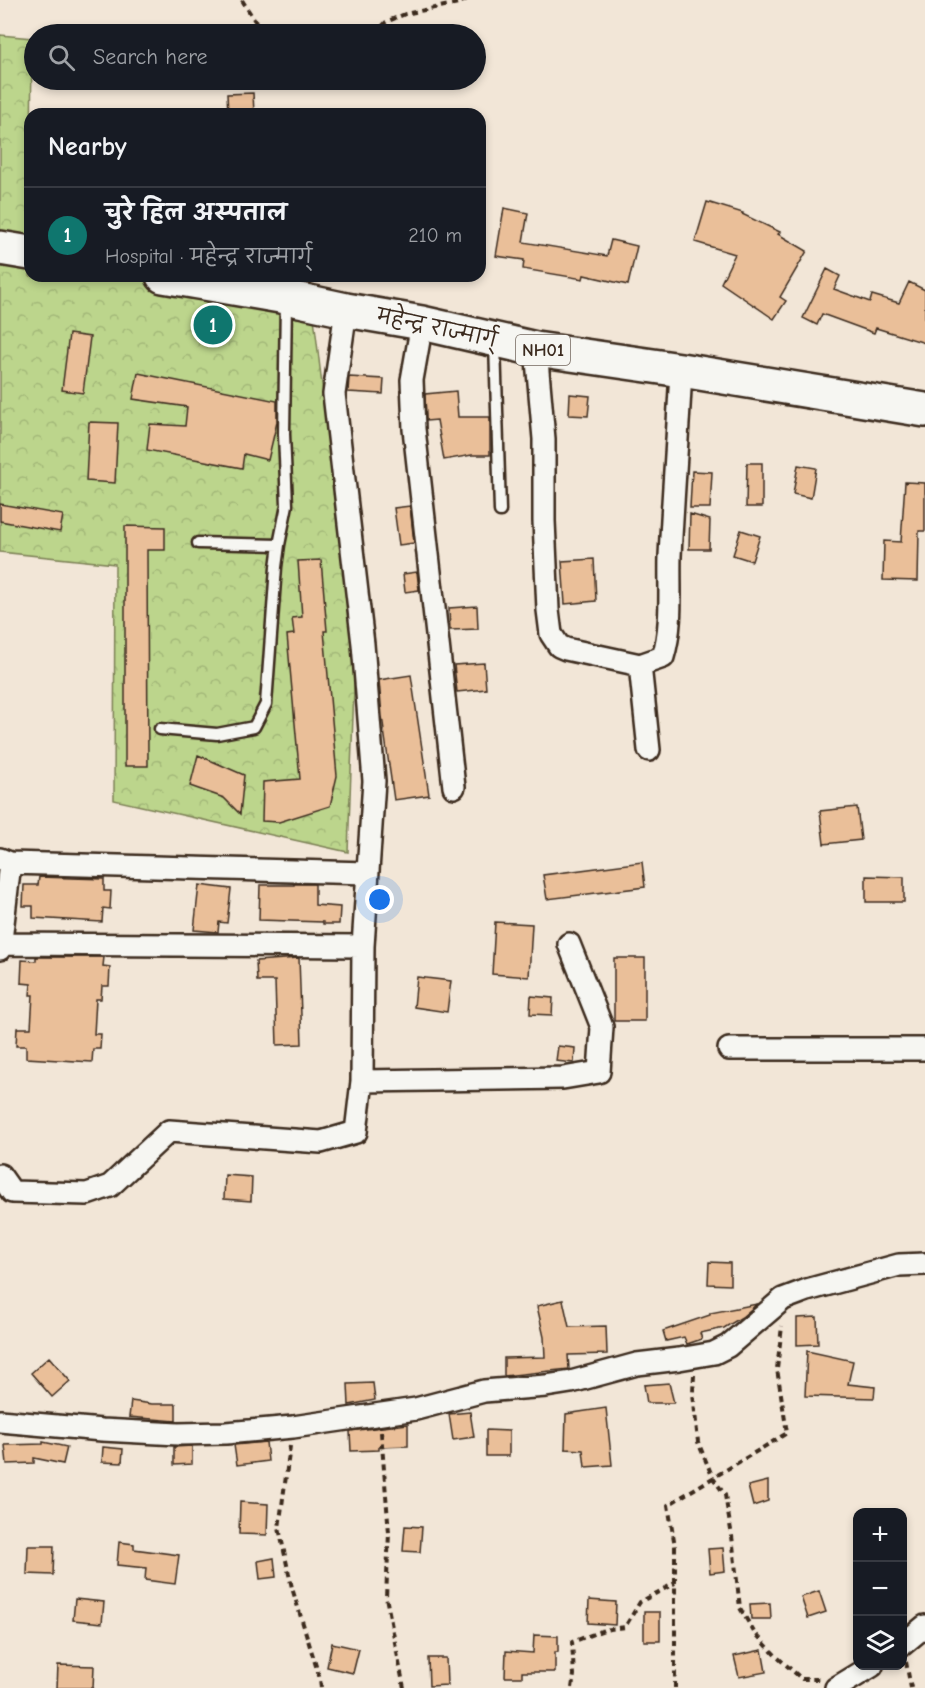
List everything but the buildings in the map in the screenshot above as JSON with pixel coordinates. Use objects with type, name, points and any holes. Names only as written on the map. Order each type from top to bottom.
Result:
[{"type":"highway","points":[[0,248],[24,252]]},
{"type":"highway","name":"महेन्द्र राज्मार्ग्","points":[[198,282],[422,323],[536,349],[925,410]]},
{"type":"street","points":[[0,1175],[12,1192],[87,1194],[110,1186],[169,1131],[321,1142],[356,1132],[362,1081],[363,946],[374,781],[363,644],[334,394],[346,310]]},
{"type":"street","points":[[422,323],[412,380],[414,429],[454,787]]},
{"type":"street","points":[[536,349],[544,439],[544,522],[548,610],[552,634],[559,646],[566,649],[640,664],[663,657],[666,646],[681,370]]},
{"type":"street","points":[[640,664],[649,750]]},
{"type":"street","points":[[0,950],[5,861],[367,873]]},
{"type":"street","points":[[0,944],[363,946]]},
{"type":"street","points":[[362,1081],[563,1077],[599,1072],[602,1027],[569,944]]},
{"type":"street","points":[[729,1049],[925,1049]]},
{"type":"street","points":[[0,1421],[102,1430],[178,1434],[226,1433],[293,1427],[416,1408],[484,1391],[571,1382],[637,1364],[714,1353],[728,1346],[783,1299],[807,1290],[899,1265],[925,1264]]},
{"type":"street","points":[[907,1642],[925,1626]]},
{"type":"street","points":[[844,1684],[865,1670]]},
{"type":"lane","points":[[160,729],[218,734],[254,727],[266,704],[276,567],[287,505],[284,434],[286,297]]},
{"type":"lane","points":[[495,340],[500,511]]},
{"type":"lane","points":[[198,543],[279,545]]},
{"type":"path","points":[[242,0],[257,24]]},
{"type":"path","points":[[384,24],[405,14],[466,0]]},
{"type":"path","points":[[675,1688],[675,1546],[668,1505],[787,1433],[777,1369],[783,1322]]},
{"type":"path","points":[[696,1356],[693,1393],[698,1442],[713,1478],[725,1495],[740,1608],[754,1632],[802,1679],[844,1684]]},
{"type":"path","points":[[380,1413],[389,1533],[386,1597],[404,1688]]},
{"type":"path","points":[[293,1427],[279,1528],[292,1588],[321,1688]]},
{"type":"path","points":[[572,1688],[574,1675],[572,1642],[604,1630],[625,1627],[640,1602],[675,1583]]},
{"type":"path","points":[[907,1666],[911,1688]]},
{"type":"green space","points":[[0,35],[24,37],[24,90],[32,90],[31,108],[24,108],[24,282],[310,282],[355,661],[348,852],[114,800],[115,564],[0,552]]},
{"type":"place","name":"चुरे हिल अस्पताल","points":[[213,325]]}]
